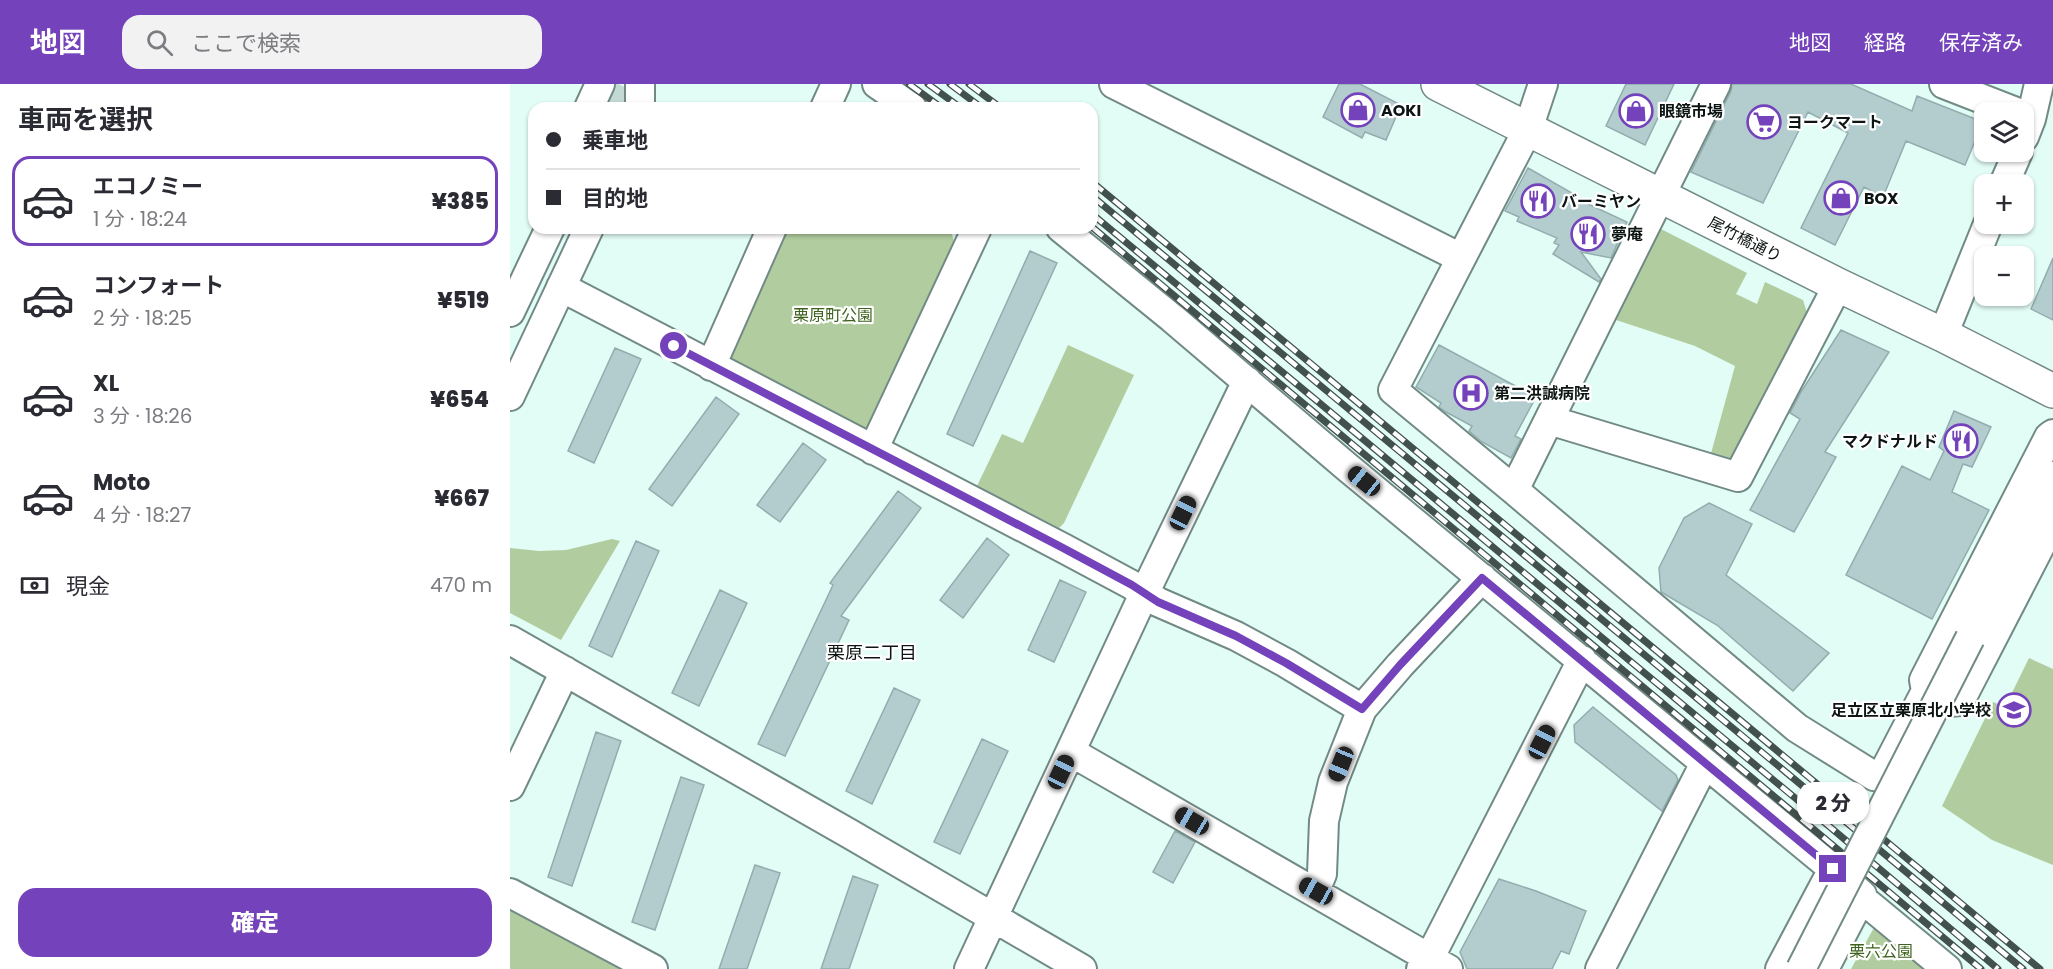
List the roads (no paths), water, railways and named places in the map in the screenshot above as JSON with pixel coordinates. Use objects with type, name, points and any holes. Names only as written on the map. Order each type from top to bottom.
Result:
[{"type":"main road","name":"尾竹橋通り","points":[[1438,84],[2053,391]]},
{"type":"street","points":[[592,102],[600,84]]},
{"type":"street","points":[[640,84],[640,102]]},
{"type":"street","points":[[828,102],[836,84]]},
{"type":"street","points":[[877,84],[903,102]]},
{"type":"street","points":[[1114,84],[1461,258]]},
{"type":"street","points":[[1543,84],[1528,129],[1393,390],[1797,728],[1874,776],[1885,770],[1926,691],[1924,680],[2049,437],[2053,434]]},
{"type":"street","points":[[1514,490],[1716,84]]},
{"type":"street","points":[[1944,84],[1982,102]]},
{"type":"street","points":[[2031,102],[2039,84]]},
{"type":"street","points":[[510,278],[530,234]]},
{"type":"street","points":[[510,312],[547,234]]},
{"type":"street","points":[[510,356],[566,234]]},
{"type":"street","points":[[510,396],[586,234]]},
{"type":"street","points":[[711,366],[769,234]]},
{"type":"street","points":[[873,450],[968,234]]},
{"type":"street","points":[[1068,234],[1833,869],[1862,895],[1861,898],[1947,969]]},
{"type":"street","points":[[1943,335],[1984,234]]},
{"type":"street","points":[[1549,420],[1738,477],[1838,285]]},
{"type":"street","points":[[561,287],[1063,548],[1132,585],[1158,602],[1246,641],[1362,709]]},
{"type":"street","points":[[969,969],[1144,594],[1247,381]]},
{"type":"street","points":[[1801,969],[2053,476]]},
{"type":"street","points":[[1926,691],[1949,702],[1960,700],[2050,536]]},
{"type":"street","points":[[1316,891],[1322,874],[1324,821],[1333,782],[1362,709],[1482,578]]},
{"type":"street","points":[[510,640],[1082,969]]},
{"type":"street","points":[[1071,752],[1316,891],[1433,966],[1582,660]]},
{"type":"street","points":[[510,786],[565,671]]},
{"type":"street","points":[[1600,969],[1705,763]]},
{"type":"street","points":[[1780,969],[1833,869]]},
{"type":"street","points":[[510,893],[653,969]]},
{"type":"street","points":[[1824,969],[1861,898]]},
{"type":"tunnel","points":[[610,102],[618,84]]},
{"type":"railway","points":[[909,84],[934,102]]},
{"type":"railway","points":[[928,84],[953,102]]},
{"type":"railway","points":[[950,84],[974,102]]},
{"type":"railway","points":[[969,84],[993,102]]},
{"type":"railway","points":[[1098,187],[2040,969]]},
{"type":"railway","points":[[1098,201],[2023,969]]},
{"type":"railway","points":[[1098,219],[1998,969]]},
{"type":"railway","points":[[1098,232],[1981,969]]},
{"type":"place","name":"AOKI","points":[[1358,110]]},
{"type":"place","name":"眼鏡市場","points":[[1636,111]]},
{"type":"place","name":"ヨークマート","points":[[1764,122]]},
{"type":"place","name":"BOX","points":[[1841,198]]},
{"type":"place","name":"バーミヤン","points":[[1538,201]]},
{"type":"place","name":"夢庵","points":[[1588,234]]},
{"type":"place","name":"第二洪誠病院","points":[[1471,393]]},
{"type":"place","name":"マクドナルド","points":[[1961,441]]},
{"type":"place","name":"足立区立栗原北小学校","points":[[2014,710]]},
{"type":"district","name":"栗原二丁目","points":[[872,653]]},
{"type":"park label","name":"栗原町公園","points":[[833,315]]},
{"type":"park label","name":"栗六公園","points":[[1881,951]]}]
